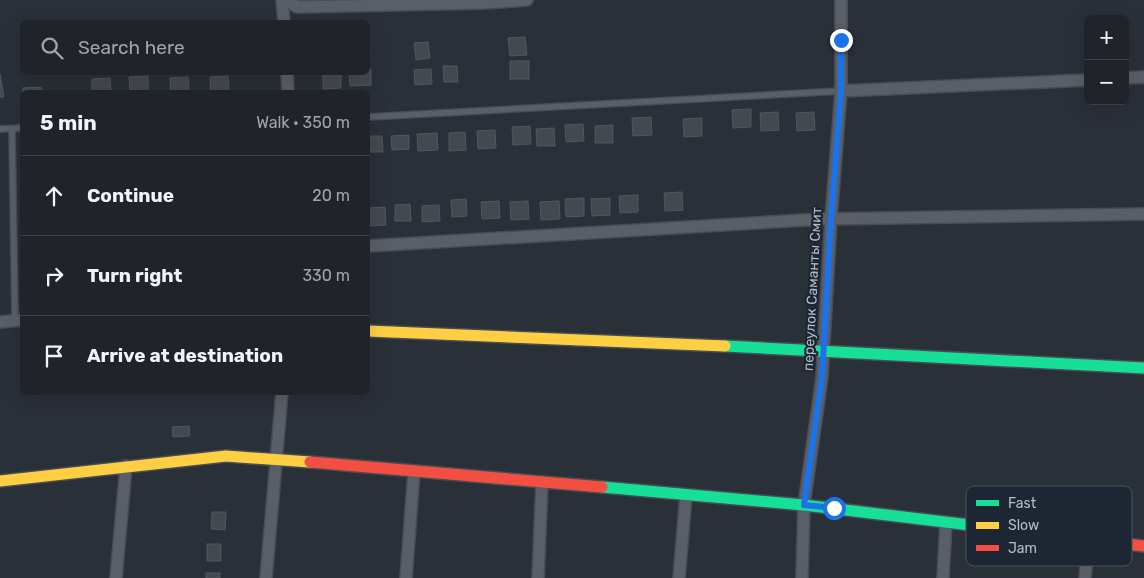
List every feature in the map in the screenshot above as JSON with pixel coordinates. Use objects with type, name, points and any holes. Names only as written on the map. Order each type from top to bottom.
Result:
[{"type":"street","points":[[282,0],[284,20]]},
{"type":"street","points":[[286,0],[297,7],[483,3],[527,0]]},
{"type":"street","name":"переулок Саманты Смит","points":[[802,578],[804,505],[824,350],[831,219],[841,91],[841,0]]},
{"type":"street","points":[[287,75],[288,90]]},
{"type":"street","points":[[1129,78],[1144,77]]},
{"type":"street","points":[[841,91],[1084,80]]},
{"type":"street","points":[[370,246],[831,219],[1144,214]]},
{"type":"street","points":[[0,322],[19,320]]},
{"type":"street","points":[[370,331],[824,350],[1144,368]]},
{"type":"street","points":[[266,578],[278,459],[282,395]]},
{"type":"street","points":[[0,481],[226,456],[804,505],[966,524]]},
{"type":"street","points":[[116,578],[126,466]]},
{"type":"street","points":[[406,578],[414,471]]},
{"type":"street","points":[[538,578],[542,482]]},
{"type":"street","points":[[679,578],[686,495]]},
{"type":"street","points":[[943,578],[946,522]]},
{"type":"lane","points":[[370,117],[841,91]]},
{"type":"lane","points":[[12,128],[19,320]]},
{"type":"lane","points":[[0,129],[20,128]]},
{"type":"building","points":[[525,37],[527,55],[510,56],[508,38]]},
{"type":"building","points":[[428,42],[430,58],[416,60],[414,43]]},
{"type":"building","points":[[510,61],[529,61],[529,79],[510,79]]},
{"type":"building","points":[[443,66],[457,66],[458,82],[444,82]]},
{"type":"building","points":[[371,69],[371,85],[350,86],[349,75],[370,75]]},
{"type":"building","points":[[431,69],[432,84],[415,85],[414,70]]},
{"type":"building","points":[[0,74],[4,97],[0,97]]},
{"type":"building","points":[[323,75],[341,75],[341,88],[323,89]]},
{"type":"building","points":[[148,76],[148,90],[130,90],[129,77]]},
{"type":"building","points":[[228,76],[229,90],[211,90],[210,77]]},
{"type":"building","points":[[188,77],[189,90],[171,90],[170,78]]},
{"type":"building","points":[[110,78],[111,90],[92,90],[92,79]]},
{"type":"building","points":[[41,87],[42,90],[23,90],[23,88]]},
{"type":"building","points":[[751,109],[751,127],[733,128],[732,110]]},
{"type":"building","points":[[778,112],[779,130],[761,131],[760,113]]},
{"type":"building","points":[[814,112],[815,130],[797,131],[796,113]]},
{"type":"building","points":[[651,117],[652,135],[633,136],[632,118]]},
{"type":"building","points":[[702,118],[702,136],[684,137],[683,119]]},
{"type":"building","points":[[583,124],[584,141],[566,142],[565,125]]},
{"type":"building","points":[[613,125],[613,143],[595,143],[595,126]]},
{"type":"building","points":[[530,126],[531,144],[513,145],[512,127]]},
{"type":"building","points":[[554,128],[555,146],[537,146],[536,129]]},
{"type":"building","points":[[495,130],[496,148],[478,149],[477,131]]},
{"type":"building","points":[[465,132],[466,150],[449,151],[449,133]]},
{"type":"building","points":[[437,133],[438,150],[418,151],[417,134]]},
{"type":"building","points":[[409,135],[409,149],[392,150],[391,136]]},
{"type":"building","points":[[370,136],[382,136],[383,152],[370,152]]},
{"type":"building","points":[[682,192],[683,210],[665,211],[664,193]]},
{"type":"building","points":[[638,195],[638,212],[620,213],[619,196]]},
{"type":"building","points":[[584,198],[584,216],[566,217],[565,199]]},
{"type":"building","points":[[610,198],[610,215],[592,216],[591,199]]},
{"type":"building","points":[[466,199],[467,216],[452,217],[451,200]]},
{"type":"building","points":[[499,201],[500,218],[482,219],[481,202]]},
{"type":"building","points":[[528,201],[529,219],[511,220],[510,202]]},
{"type":"building","points":[[559,201],[560,219],[541,220],[540,202]]},
{"type":"building","points":[[410,204],[411,221],[395,221],[395,205]]},
{"type":"building","points":[[439,205],[440,221],[422,222],[422,206]]},
{"type":"building","points":[[385,207],[386,225],[370,226],[370,208]]},
{"type":"building","points":[[189,426],[190,436],[173,437],[172,427]]},
{"type":"building","points":[[212,512],[226,512],[225,530],[211,529]]},
{"type":"building","points":[[207,544],[221,544],[221,561],[207,561]]},
{"type":"building","points":[[206,573],[220,573],[220,578],[206,578]]},
{"type":"traffic: fast","points":[[725,346],[1144,368]]},
{"type":"traffic: fast","points":[[602,487],[804,505],[966,525]]},
{"type":"traffic: slow","points":[[370,331],[725,346]]},
{"type":"traffic: slow","points":[[0,481],[226,456],[310,462]]},
{"type":"traffic: jam","points":[[310,462],[602,487]]},
{"type":"traffic: jam","points":[[1132,545],[1144,546]]},
{"type":"route","points":[[834,508],[804,505],[822,377],[841,91],[841,40]]}]
